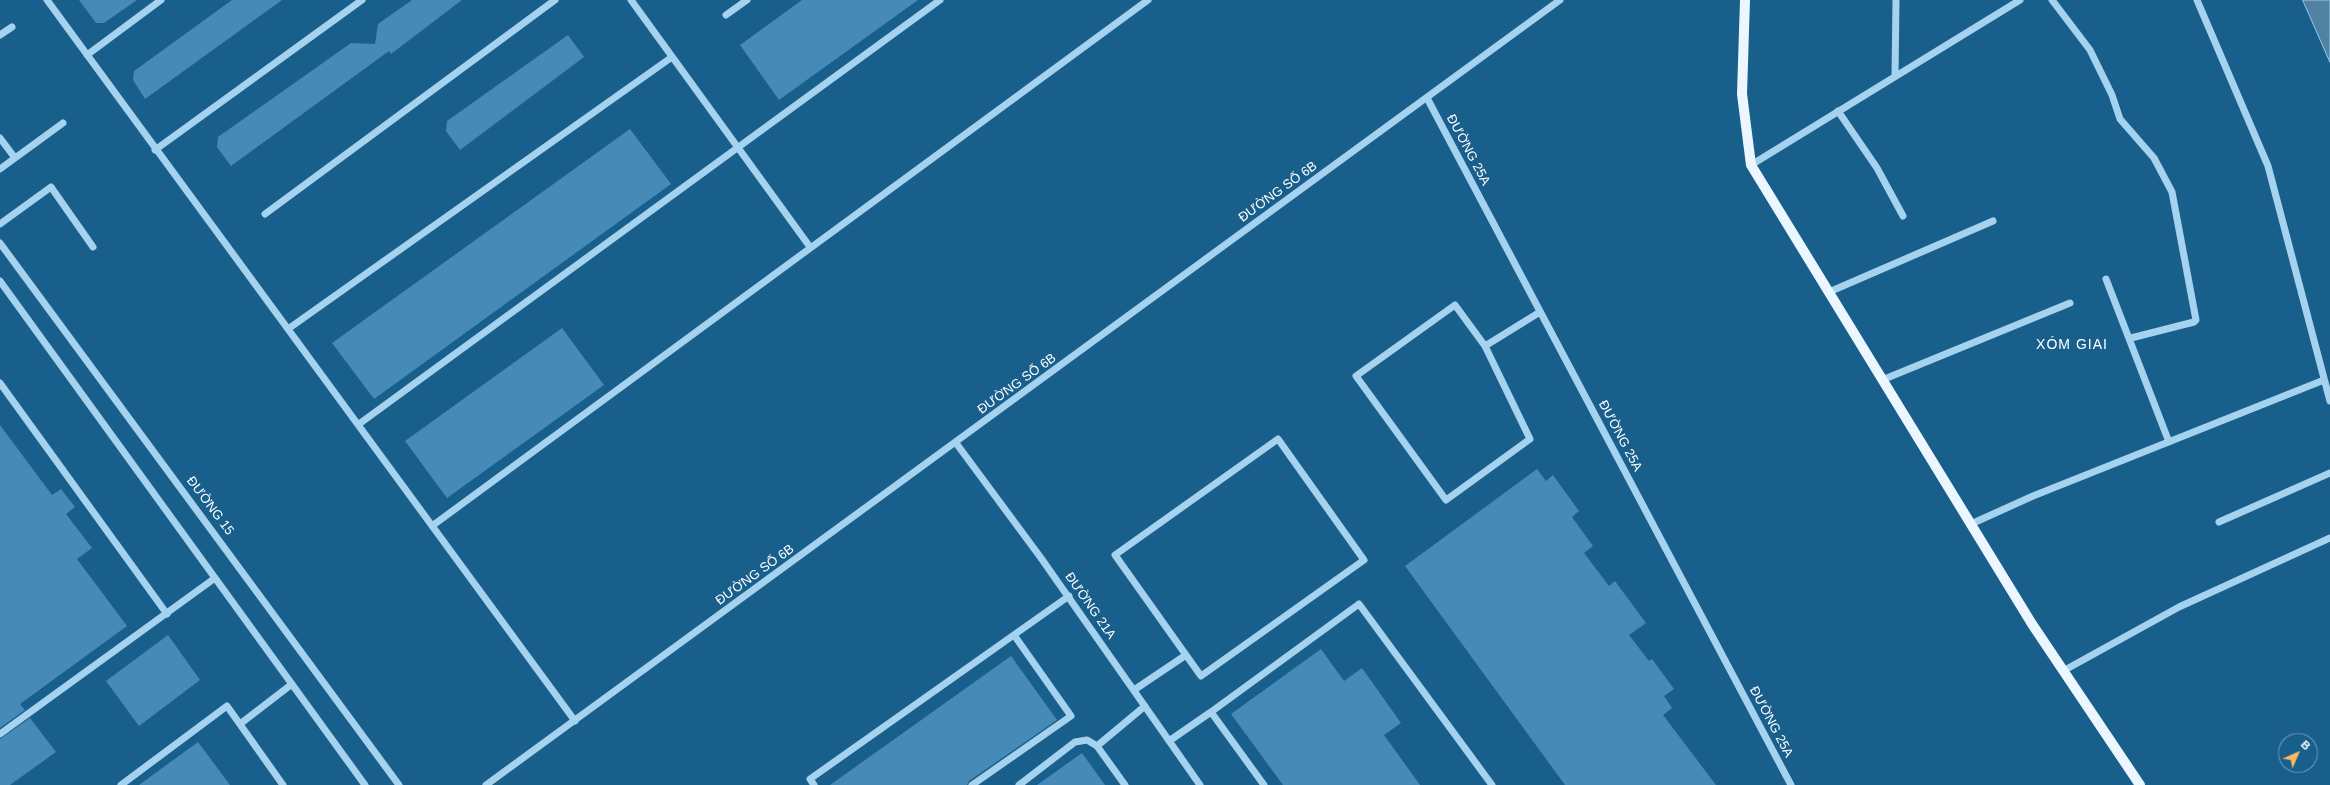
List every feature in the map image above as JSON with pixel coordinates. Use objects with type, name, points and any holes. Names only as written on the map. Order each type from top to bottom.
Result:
[{"type":"main road","points":[[1745,0],[1742,94],[1751,165],[1970,524],[2063,671],[2140,785]]},
{"type":"street","points":[[47,0],[155,150],[359,424],[575,721]]},
{"type":"street","points":[[87,55],[161,0]]},
{"type":"street","points":[[155,150],[362,0]]},
{"type":"street","points":[[264,214],[555,0]]},
{"type":"street","points":[[631,0],[810,247]]},
{"type":"street","points":[[726,16],[747,0]]},
{"type":"street","points":[[359,424],[940,0]]},
{"type":"street","points":[[432,526],[1148,0]]},
{"type":"street","name":"ĐƯỜNG SỐ 6B","points":[[486,785],[1560,0]]},
{"type":"street","points":[[1895,76],[1896,0]]},
{"type":"street","points":[[1751,165],[2020,0]]},
{"type":"street","points":[[2052,0],[2090,50],[2120,119],[2154,158],[2172,192],[2196,320],[2194,322],[2131,338]]},
{"type":"street","points":[[2197,0],[2268,166],[2330,401]]},
{"type":"street","points":[[0,35],[12,27]]},
{"type":"street","points":[[288,329],[672,57]]},
{"type":"street","name":"ĐƯỜNG 25A","points":[[1427,98],[1791,785]]},
{"type":"street","points":[[1838,112],[1876,168],[1903,216]]},
{"type":"street","points":[[0,169],[63,123]]},
{"type":"street","points":[[0,138],[15,158]]},
{"type":"street","points":[[0,224],[51,187],[92,247]]},
{"type":"street","points":[[1829,292],[1993,221]]},
{"type":"street","name":"ĐƯỜNG 15","points":[[0,243],[399,785]]},
{"type":"street","points":[[2106,279],[2131,338],[2169,442]]},
{"type":"street","points":[[0,281],[365,785]]},
{"type":"street","points":[[1882,380],[2070,303]]},
{"type":"street","points":[[1454,305],[1485,346],[1530,439],[1446,500],[1356,376],[1454,305]]},
{"type":"street","points":[[1485,346],[1540,312]]},
{"type":"street","points":[[1970,524],[2033,496],[2324,380]]},
{"type":"street","points":[[0,383],[167,614]]},
{"type":"street","points":[[1278,439],[1364,560],[1201,676],[1186,655],[1115,555],[1278,439]]},
{"type":"street","name":"ĐƯỜNG 21A","points":[[956,442],[1069,596],[1200,785]]},
{"type":"street","points":[[2219,522],[2330,473]]},
{"type":"street","points":[[2063,671],[2179,607],[2330,538]]},
{"type":"street","points":[[0,734],[215,578]]},
{"type":"street","points":[[814,785],[810,779],[1069,596]]},
{"type":"street","points":[[1169,740],[1211,712],[1359,604],[1492,785]]},
{"type":"street","points":[[972,785],[1071,716],[1014,635]]},
{"type":"street","points":[[1134,690],[1186,655]]},
{"type":"street","points":[[240,724],[292,684]]},
{"type":"street","points":[[121,785],[227,706],[283,785]]},
{"type":"street","points":[[1097,746],[1145,706]]},
{"type":"street","points":[[1211,712],[1264,785]]},
{"type":"street","points":[[1019,785],[1075,742],[1088,740],[1097,746],[1125,785]]},
{"type":"water","points":[[2303,0],[2330,0],[2330,62]]},
{"type":"building","points":[[79,0],[137,0],[104,23],[96,23]]},
{"type":"building","points":[[232,0],[282,0],[145,99],[133,80],[134,71]]},
{"type":"building","points":[[412,0],[462,0],[391,54],[389,51],[231,166],[217,147],[218,137],[351,43],[375,44],[378,24]]},
{"type":"building","points":[[802,0],[918,0],[779,100],[740,45]]},
{"type":"building","points":[[568,35],[584,57],[460,150],[446,131],[447,121]]},
{"type":"building","points":[[630,129],[671,184],[374,399],[332,343]]},
{"type":"building","points":[[562,328],[604,385],[447,498],[405,441]]},
{"type":"building","points":[[0,425],[52,495],[61,489],[75,507],[66,514],[92,548],[77,559],[127,626],[20,704],[25,710],[0,728]]},
{"type":"building","points":[[1537,469],[1546,481],[1553,475],[1579,511],[1572,517],[1593,546],[1584,553],[1609,586],[1615,581],[1646,623],[1629,635],[1649,661],[1652,659],[1674,689],[1664,696],[1672,708],[1663,715],[1716,785],[1565,785],[1405,566]]},
{"type":"building","points":[[168,635],[200,680],[139,726],[106,681]]},
{"type":"building","points":[[1321,649],[1344,681],[1362,668],[1401,723],[1384,735],[1420,785],[1283,785],[1231,714]]},
{"type":"building","points":[[1011,656],[1057,720],[969,781],[967,785],[830,785]]},
{"type":"building","points":[[30,718],[56,752],[10,785],[0,785],[0,739]]},
{"type":"building","points":[[198,742],[230,785],[139,785]]},
{"type":"building","points":[[1082,753],[1105,785],[1037,785]]},
{"type":"district","name":"XÓM GIAI","points":[[2072,345]]}]
